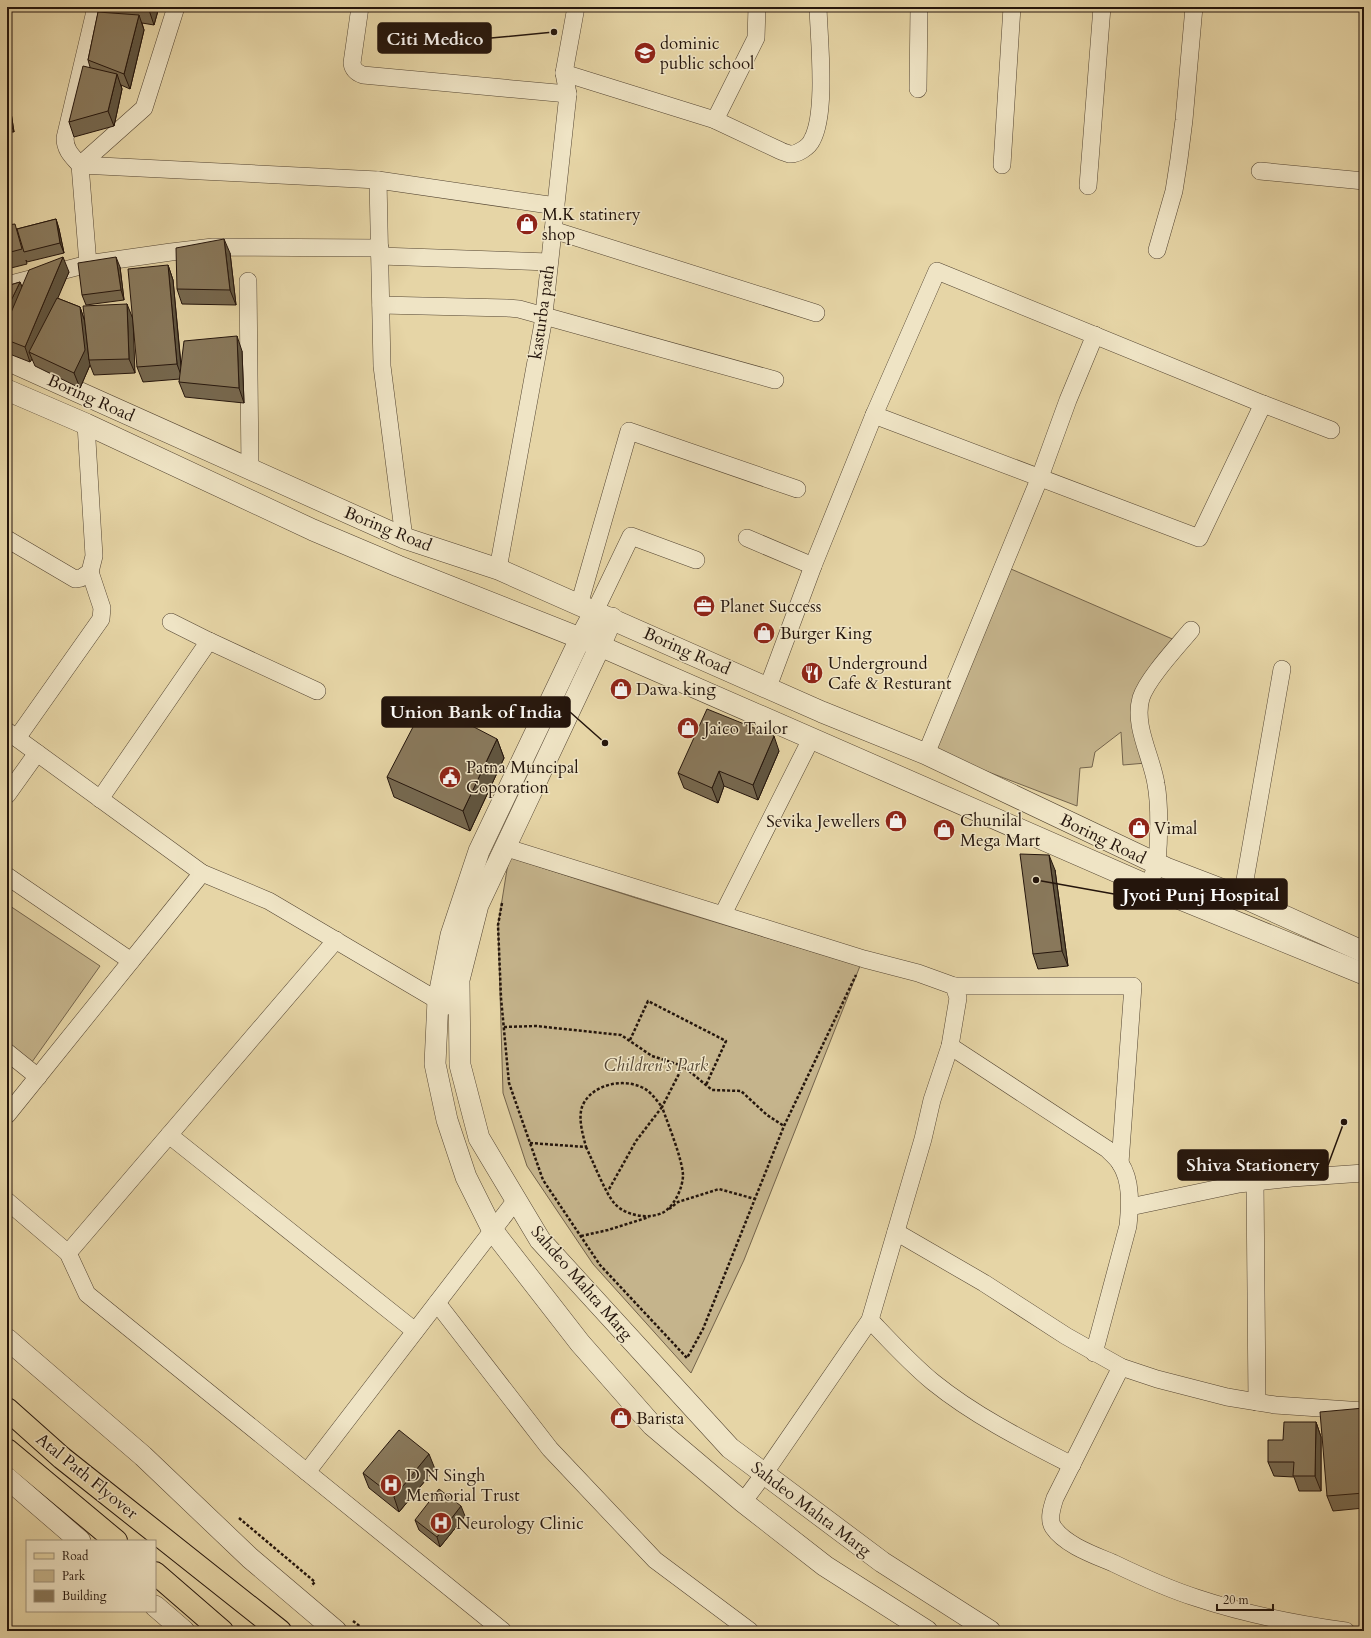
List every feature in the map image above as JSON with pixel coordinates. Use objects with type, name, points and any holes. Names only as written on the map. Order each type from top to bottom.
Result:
[{"type":"main road","name":"Atal Path Flyover","points":[[7,1409],[62,1458],[280,1631]]},
{"type":"main road","name":"Atal Path Flyover","points":[[7,1450],[115,1540]]},
{"type":"main road","points":[[156,1574],[222,1631]]},
{"type":"street","points":[[88,264],[80,165],[69,153],[65,143],[65,138],[96,7]]},
{"type":"street","points":[[80,165],[144,108],[176,7]]},
{"type":"street","points":[[360,7],[352,63],[357,73],[363,75],[568,94]]},
{"type":"street","name":"kasturba path","points":[[498,569],[543,316],[568,94],[564,73],[576,7]]},
{"type":"street","points":[[715,120],[756,38],[757,7]]},
{"type":"street","points":[[564,73],[715,120],[789,154],[796,153],[812,141],[818,122],[821,100],[818,7]]},
{"type":"street","points":[[918,89],[919,7]]},
{"type":"street","points":[[1002,165],[1012,7]]},
{"type":"street","points":[[1088,186],[1102,7]]},
{"type":"street","points":[[1157,250],[1174,191],[1184,120],[1194,7]]},
{"type":"street","points":[[80,165],[378,180],[556,206]]},
{"type":"street","points":[[1260,171],[1364,181]]},
{"type":"street","points":[[378,180],[382,366],[404,538]]},
{"type":"street","points":[[553,230],[816,313]]},
{"type":"street","points":[[7,285],[88,264],[156,254],[213,248],[380,252],[549,262]]},
{"type":"street","points":[[768,687],[813,566],[874,414],[937,271],[1263,404],[1331,430]]},
{"type":"street","points":[[248,281],[250,469]]},
{"type":"street","points":[[381,305],[507,308],[543,316],[775,380]]},
{"type":"street","points":[[926,754],[1040,477],[1068,400],[1095,335]]},
{"type":"street","name":"Boring Road","points":[[7,360],[404,538],[498,569],[822,712],[926,754],[1156,864],[1242,897],[1364,952]]},
{"type":"street","points":[[7,390],[86,424],[313,530],[398,566],[600,646],[1149,886],[1364,974]]},
{"type":"street","points":[[874,414],[1199,538],[1263,404]]},
{"type":"street","points":[[86,424],[94,556],[90,572],[102,608],[101,619],[12,734],[202,873],[269,901],[460,1013]]},
{"type":"street","points":[[595,611],[629,431],[797,489]]},
{"type":"street","points":[[595,611],[631,536],[696,560]]},
{"type":"street","points":[[747,538],[813,566]]},
{"type":"street","points":[[7,539],[75,579],[81,578],[90,572]]},
{"type":"street","name":"Sahdeo Mahta Marg","points":[[595,611],[580,639],[479,851],[451,935],[438,1000],[435,1064],[447,1120],[466,1177],[492,1231],[580,1343],[652,1425],[743,1502],[826,1566],[927,1631]]},
{"type":"street","name":"Sahdeo Mahta Marg","points":[[595,611],[600,646],[478,905],[459,980],[460,1065],[479,1138],[540,1240],[730,1448],[882,1562],[990,1631]]},
{"type":"street","points":[[171,622],[317,691]]},
{"type":"street","points":[[1149,886],[1156,864],[1158,821],[1157,785],[1139,720],[1139,709],[1142,697],[1149,682],[1191,630]]},
{"type":"street","points":[[100,798],[209,641]]},
{"type":"street","points":[[1242,897],[1282,669]]},
{"type":"street","points":[[723,914],[811,739]]},
{"type":"street","points":[[7,795],[37,752]]},
{"type":"street","points":[[504,847],[864,959],[918,973],[954,986],[1133,986],[1120,1163]]},
{"type":"street","points":[[7,1115],[202,873]]},
{"type":"street","points":[[7,876],[131,961]]},
{"type":"street","points":[[68,1253],[336,940]]},
{"type":"street","points":[[743,1502],[870,1320],[923,1139],[932,1100],[950,1046],[958,998],[954,986]]},
{"type":"street","points":[[950,1046],[1107,1149],[1120,1163],[1125,1173],[1130,1207],[1128,1226],[1094,1353]]},
{"type":"street","points":[[7,1052],[38,1077]]},
{"type":"street","points":[[169,1135],[415,1331]]},
{"type":"street","points":[[1130,1207],[1255,1181],[1364,1172]]},
{"type":"street","points":[[1255,1181],[1257,1402]]},
{"type":"street","points":[[306,1472],[516,1200]]},
{"type":"street","points":[[7,1201],[68,1253],[87,1294],[503,1631]]},
{"type":"street","points":[[896,1232],[984,1283],[1094,1353],[1121,1367],[1157,1380],[1227,1397],[1275,1405],[1364,1411]]},
{"type":"street","points":[[437,1303],[550,1449],[655,1560],[750,1631]]},
{"type":"street","points":[[870,1320],[901,1353],[934,1382],[995,1423],[1072,1465]]},
{"type":"street","points":[[7,1340],[143,1456],[250,1558],[336,1631]]},
{"type":"street","points":[[1121,1367],[1055,1498],[1050,1513],[1052,1527],[1063,1538],[1081,1549],[1162,1586],[1198,1598],[1294,1623],[1346,1631]]},
{"type":"street","points":[[7,1478],[79,1540]]},
{"type":"street","points":[[156,1607],[184,1631]]},
{"type":"path","points":[[502,902],[498,925],[501,998],[509,1083],[543,1180],[600,1265],[687,1358],[703,1329],[784,1126],[864,959]]},
{"type":"path","points":[[630,1040],[648,1000],[726,1041],[706,1085]]},
{"type":"path","points":[[504,1027],[536,1026],[621,1034],[652,1056],[683,1066],[712,1090],[741,1091],[768,1115],[784,1126]]},
{"type":"path","points":[[608,1191],[636,1140],[662,1107],[683,1066]]},
{"type":"path","points":[[629,1083],[647,1091],[662,1107],[683,1175],[680,1190],[674,1202],[663,1212],[641,1216],[626,1212],[615,1204],[586,1147],[581,1127],[582,1108],[589,1095],[608,1085],[629,1083]]},
{"type":"path","points":[[530,1143],[586,1147]]},
{"type":"path","points":[[581,1236],[608,1230],[663,1212],[678,1202],[720,1189],[755,1199]]},
{"type":"green space","points":[[1011,569],[1177,641],[1145,679],[1146,763],[1123,765],[1121,732],[1095,752],[1092,767],[1080,768],[1077,806],[931,750]]},
{"type":"green space","name":"Children's Park","points":[[509,857],[636,898],[860,966],[744,1260],[691,1373],[593,1264],[527,1166],[503,1093],[498,925]]},
{"type":"green space","points":[[7,904],[100,966],[32,1062],[7,1041]]},
{"type":"building","points":[[129,7],[149,7],[149,10]]},
{"type":"building","points":[[98,12],[139,15],[124,74],[88,60]]},
{"type":"building","points":[[83,66],[117,74],[108,111],[69,122]]},
{"type":"building","points":[[56,219],[60,243],[24,252],[17,229]]},
{"type":"building","points":[[15,224],[22,249],[7,253],[7,225]]},
{"type":"building","points":[[224,239],[230,290],[177,289],[176,248]]},
{"type":"building","points":[[63,257],[25,347],[7,340],[7,322],[29,270]]},
{"type":"building","points":[[116,257],[121,290],[82,295],[78,263]]},
{"type":"building","points":[[168,265],[177,364],[137,367],[128,269]]},
{"type":"building","points":[[20,282],[7,309],[7,286]]},
{"type":"building","points":[[57,298],[80,307],[85,350],[74,373],[29,352]]},
{"type":"building","points":[[127,304],[129,359],[89,360],[83,306]]},
{"type":"building","points":[[237,336],[239,388],[179,382],[184,341]]},
{"type":"building","name":"Patna Muncipal Coporation","points":[[426,702],[497,739],[463,811],[387,777]]},
{"type":"building","points":[[707,709],[774,736],[753,785],[719,771],[712,788],[678,773]]},
{"type":"building","points":[[1020,854],[1049,855],[1062,951],[1033,954]]},
{"type":"building","points":[[1364,1408],[1364,1493],[1327,1496],[1320,1412]]},
{"type":"building","points":[[1284,1422],[1316,1422],[1315,1476],[1293,1476],[1294,1462],[1268,1462],[1268,1440],[1283,1440]]},
{"type":"building","points":[[399,1430],[429,1454],[394,1497],[363,1473]]},
{"type":"building","points":[[439,1489],[461,1506],[437,1537],[415,1520]]},
{"type":"place","name":"Citi Medico","points":[[554,32]]},
{"type":"place","name":"dominic public school","points":[[645,53]]},
{"type":"place","name":"M.K statinery shop","points":[[527,224]]},
{"type":"place","name":"Planet Success","points":[[704,606]]},
{"type":"place","name":"Burger King","points":[[764,633]]},
{"type":"place","name":"Underground Cafe & Resturant","points":[[812,673]]},
{"type":"place","name":"Dawa king","points":[[621,689]]},
{"type":"place","name":"Jaico Tailor","points":[[688,728]]},
{"type":"place","name":"Union Bank of India","points":[[605,743]]},
{"type":"place","name":"Patna Muncipal Coporation","points":[[450,777]]},
{"type":"place","name":"Sevika Jewellers","points":[[896,821]]},
{"type":"place","name":"Vimal","points":[[1139,828]]},
{"type":"place","name":"Chunilal Mega Mart","points":[[944,830]]},
{"type":"place","name":"Jyoti Punj Hospital","points":[[1036,880]]},
{"type":"place","name":"Shiva Stationery","points":[[1344,1122]]},
{"type":"place","name":"Barista","points":[[621,1418]]},
{"type":"place","name":"D N Singh Memorial Trust","points":[[391,1485]]},
{"type":"place","name":"Neurology Clinic","points":[[441,1523]]}]
